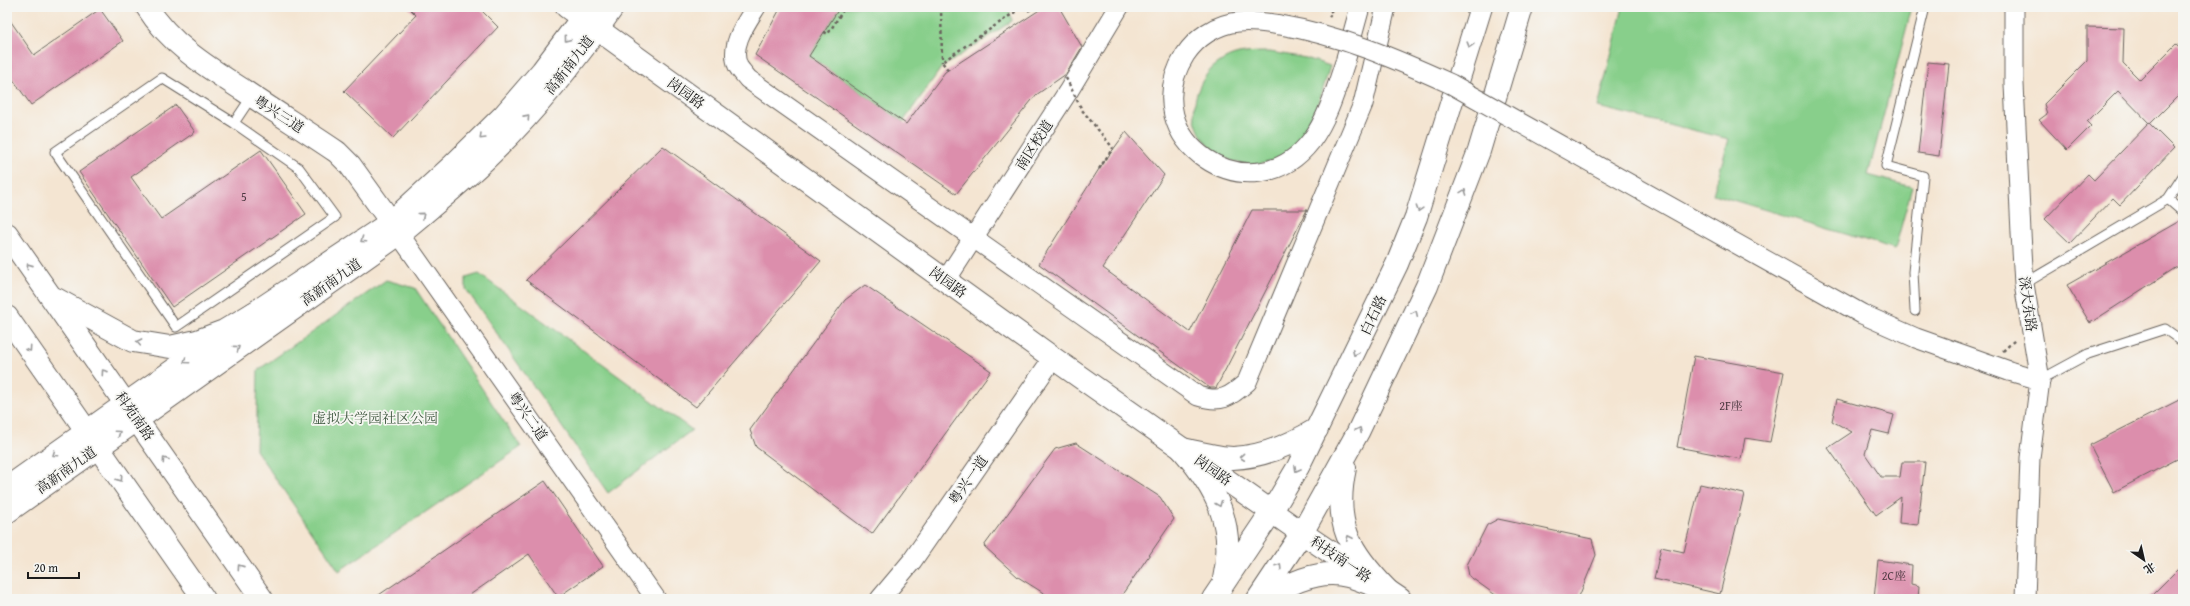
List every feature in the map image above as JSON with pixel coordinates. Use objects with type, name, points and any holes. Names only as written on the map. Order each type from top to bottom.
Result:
[{"type":"main road","name":"粤兴三道","points":[[148,7],[167,34],[184,50],[337,152],[350,166],[395,228]]},
{"type":"main road","name":"高新南九道","points":[[7,488],[93,439],[464,180],[519,126],[566,72],[584,15],[612,7]]},
{"type":"main road","name":"白石路","points":[[1218,592],[1272,511],[1298,467],[1394,271],[1416,217],[1462,73],[1481,7]]},
{"type":"main road","points":[[1258,599],[1302,533],[1348,451],[1395,357],[1454,221],[1479,151],[1522,7]]},
{"type":"main road","name":"岗园路","points":[[584,15],[1053,358],[1302,533]]},
{"type":"main road","name":"高新南九道","points":[[132,412],[254,313],[395,228]]},
{"type":"main road","name":"科苑南路","points":[[7,234],[262,599]]},
{"type":"main road","points":[[51,296],[133,341],[170,347],[197,341],[224,330],[254,313]]},
{"type":"main road","points":[[7,317],[204,599]]},
{"type":"main road","points":[[1182,448],[1232,458],[1252,456],[1277,449],[1301,439],[1317,429]]},
{"type":"main road","name":"高新南九道","points":[[7,512],[93,439]]},
{"type":"main road","points":[[1182,448],[1211,486],[1224,520],[1228,560],[1218,592]]},
{"type":"main road","points":[[1348,451],[1341,485],[1340,504],[1342,520],[1352,544],[1367,569],[1394,595]]},
{"type":"main road","name":"科技南一路","points":[[1302,533],[1394,595]]},
{"type":"main road","points":[[1266,599],[1296,581],[1329,574],[1348,576],[1394,595]]},
{"type":"street","points":[[756,7],[741,33],[736,50],[738,65],[748,79],[1198,396],[1213,401],[1231,396],[1246,382],[1363,104],[1386,7]]},
{"type":"street","name":"南区校道","points":[[946,280],[1069,90],[1119,7]]},
{"type":"street","points":[[1360,7],[1351,42],[1349,48],[1345,62],[1326,115],[1312,140],[1295,157],[1270,170],[1242,173],[1229,171],[1207,161],[1187,143],[1175,118],[1172,90],[1180,64],[1190,48],[1204,35],[1220,26],[1236,22],[1254,21],[1301,28],[1326,35],[1347,42],[1354,44],[1396,60],[1475,97],[1862,314],[1916,338],[2009,371],[2040,380]]},
{"type":"street","name":"深大东路","points":[[2014,7],[2014,84],[2024,284],[2040,380],[2030,458],[2025,599]]},
{"type":"street","name":"粤兴二道","points":[[395,228],[656,599]]},
{"type":"street","name":"粤兴一道","points":[[880,599],[912,561],[1053,358]]},
{"type":"lane","points":[[1914,311],[1913,272],[1923,176],[1886,166],[1925,7]]},
{"type":"lane","points":[[162,78],[234,124],[298,168],[335,217],[176,327],[55,152],[162,78]]},
{"type":"lane","points":[[234,124],[252,96]]},
{"type":"lane","points":[[2024,284],[2168,199],[2183,176]]},
{"type":"lane","points":[[2168,199],[2183,212]]},
{"type":"lane","points":[[2040,380],[2088,354],[2165,329],[2183,342]]},
{"type":"path","points":[[824,32],[828,34],[845,7]]},
{"type":"path","points":[[941,7],[942,62],[948,70]]},
{"type":"path","points":[[942,62],[1018,10],[1017,7]]},
{"type":"path","points":[[1025,7],[1026,11],[1036,9]]},
{"type":"path","points":[[1066,78],[1082,110],[1113,148],[1099,169]]},
{"type":"green space","points":[[840,7],[1009,7],[1012,21],[941,68],[903,122],[809,56]]},
{"type":"green space","points":[[1623,7],[1912,7],[1868,175],[1912,187],[1895,249],[1713,194],[1729,139],[1598,107]]},
{"type":"green space","points":[[1251,52],[1270,52],[1306,58],[1330,66],[1313,116],[1296,143],[1278,158],[1258,164],[1238,163],[1220,155],[1205,141],[1196,123],[1195,103],[1203,80],[1218,63],[1239,54]]},
{"type":"green space","points":[[479,274],[692,430],[608,493],[466,289],[466,278]]},
{"type":"green space","name":"虚拟大学园社区公园","points":[[386,280],[415,288],[521,447],[339,571],[256,450],[258,370]]},
{"type":"building","points":[[408,7],[478,7],[498,27],[393,138],[344,91],[416,15]]},
{"type":"building","points":[[781,7],[840,7],[809,56],[906,124],[945,72],[1044,7],[1059,7],[1082,47],[1066,74],[1036,95],[956,194],[755,55]]},
{"type":"building","points":[[100,9],[123,41],[31,105],[7,71],[7,16],[34,55]]},
{"type":"building","points":[[2087,27],[2124,28],[2123,63],[2140,80],[2176,44],[2183,50],[2183,91],[2150,124],[2118,91],[2087,122],[2091,126],[2067,150],[2039,120],[2047,114],[2044,104],[2087,61]]},
{"type":"building","points":[[1928,62],[1949,64],[1939,156],[1918,153]]},
{"type":"building","points":[[176,105],[195,132],[131,177],[161,219],[261,150],[306,214],[172,307],[79,172]]},
{"type":"building","points":[[2149,123],[2174,148],[2120,205],[2113,198],[2070,243],[2045,219],[2088,174],[2094,180]]},
{"type":"building","points":[[1126,132],[1164,175],[1103,268],[1190,332],[1252,210],[1307,210],[1216,388],[1210,388],[1039,264],[1099,169]]},
{"type":"building","points":[[663,146],[821,261],[696,407],[526,280]]},
{"type":"building","points":[[2183,219],[2183,263],[2090,323],[2067,285]]},
{"type":"building","points":[[865,285],[991,371],[872,534],[756,447],[750,430],[845,300]]},
{"type":"building","points":[[1694,356],[1784,372],[1770,442],[1745,438],[1741,459],[1677,447]]},
{"type":"building","points":[[2183,398],[2183,456],[2114,492],[2090,445]]},
{"type":"building","points":[[1837,399],[1894,415],[1889,434],[1872,430],[1865,454],[1881,477],[1900,477],[1902,462],[1925,462],[1918,525],[1899,523],[1901,497],[1876,515],[1828,448],[1852,432],[1832,421]]},
{"type":"building","points":[[1076,443],[1160,497],[1174,519],[1119,599],[1053,599],[1018,577],[984,546],[1055,449]]},
{"type":"building","points":[[545,481],[603,566],[558,597],[529,554],[464,599],[373,599]]},
{"type":"building","points":[[1700,484],[1744,494],[1720,594],[1654,579],[1661,547],[1684,552]]},
{"type":"building","points":[[1498,519],[1592,539],[1596,555],[1578,599],[1501,599],[1469,576],[1467,565],[1487,525]]},
{"type":"building","points":[[1878,560],[1912,565],[1911,584],[1919,586],[1918,599],[1874,599]]},
{"type":"building","points":[[2183,564],[2183,599],[2148,599]]}]
